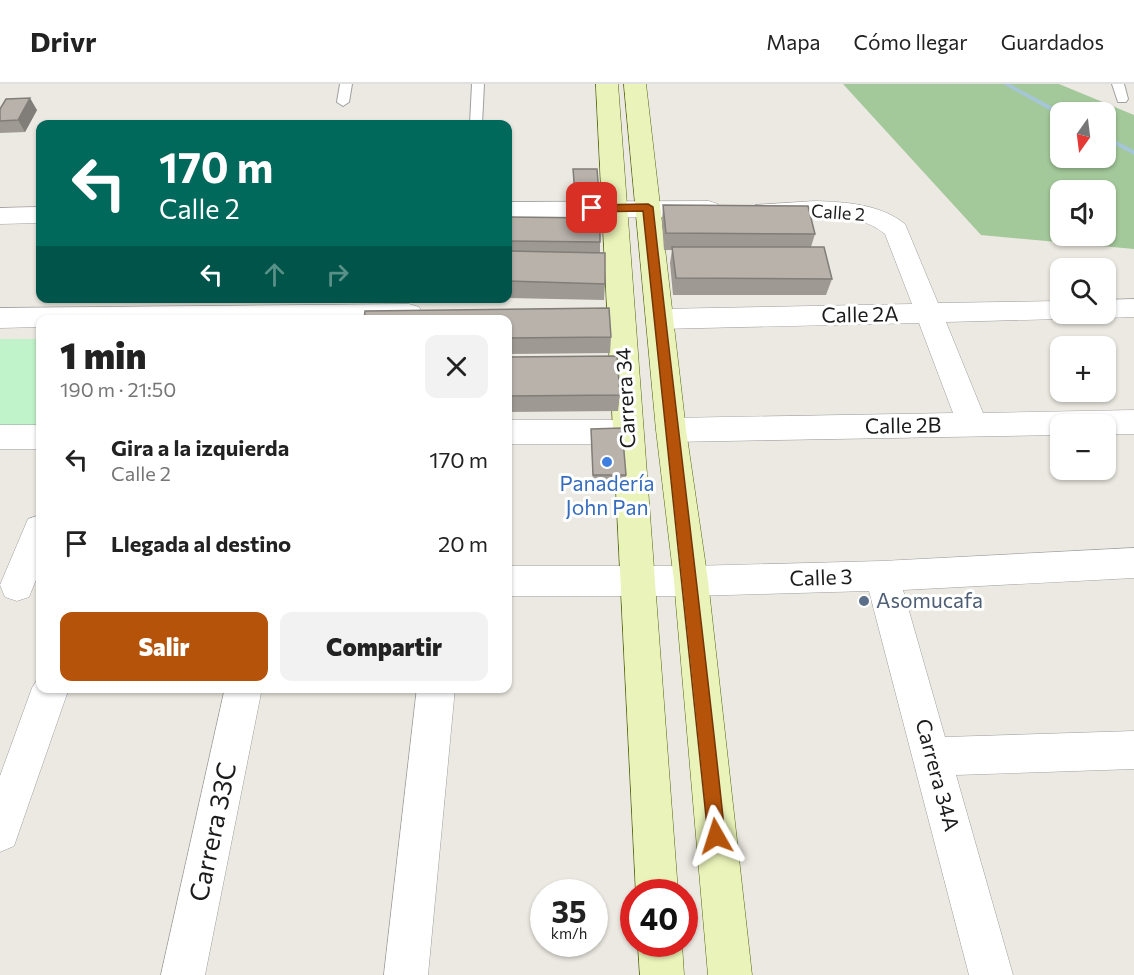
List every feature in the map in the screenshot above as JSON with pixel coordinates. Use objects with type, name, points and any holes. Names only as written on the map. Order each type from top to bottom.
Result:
[{"type":"street","name":"Carrera 34","points":[[607,84],[614,208],[609,313],[628,432],[656,879]]},
{"type":"street","name":"Carrera 34","points":[[635,84],[671,429],[691,581],[730,975]]},
{"type":"street","name":"Calle 2","points":[[512,210],[648,207],[858,212],[882,218],[896,230],[929,313]]},
{"type":"street","points":[[0,216],[36,215]]},
{"type":"street","points":[[40,315],[135,308],[308,315]]},
{"type":"street","points":[[1116,309],[1134,308]]},
{"type":"street","name":"Calle 2A","points":[[660,320],[1050,310]]},
{"type":"street","points":[[929,313],[973,425]]},
{"type":"street","points":[[406,315],[430,314]]},
{"type":"street","points":[[0,318],[36,315]]},
{"type":"street","name":"Calle 2B","points":[[671,429],[1134,422]]},
{"type":"street","points":[[512,432],[628,432]]},
{"type":"street","points":[[0,437],[36,437]]},
{"type":"street","points":[[19,586],[36,540]]},
{"type":"street","name":"Calle 3","points":[[512,581],[691,581],[882,576],[1134,563]]},
{"type":"street","name":"Carrera 34A","points":[[882,576],[991,975]]},
{"type":"street","points":[[0,832],[49,693]]},
{"type":"street","name":"Carrera 33C","points":[[183,975],[243,693]]},
{"type":"street","points":[[406,975],[434,693]]},
{"type":"street","points":[[932,757],[1134,750]]},
{"type":"street","points":[[661,957],[662,975]]},
{"type":"lane","points":[[343,102],[346,84]]},
{"type":"lane","points":[[476,120],[478,84]]},
{"type":"lane","points":[[1118,84],[1122,99]]},
{"type":"green space","points":[[843,84],[1059,84],[1103,102],[1050,102],[1050,168],[1116,168],[1116,108],[1134,115],[1134,249],[1101,246],[1116,246],[1116,180],[1050,180],[1050,241],[981,235]]},
{"type":"green space","points":[[0,339],[36,339],[36,429],[0,430]]},
{"type":"building","points":[[30,98],[18,120],[0,121],[0,109],[6,99]]},
{"type":"building","points":[[573,169],[597,169],[599,193],[575,193]]},
{"type":"building","points":[[663,205],[808,206],[815,234],[666,233]]},
{"type":"building","points":[[512,217],[600,218],[600,242],[512,241]]},
{"type":"building","points":[[672,247],[824,247],[832,279],[676,278]]},
{"type":"building","points":[[512,251],[605,253],[605,284],[512,281]]},
{"type":"building","points":[[609,308],[611,337],[512,338],[512,315],[365,315],[365,311]]},
{"type":"building","points":[[617,356],[620,395],[512,396],[512,357]]},
{"type":"building","name":"Panadería John Pan","points":[[622,428],[626,475],[593,475],[591,429]]},
{"type":"waterway","points":[[1006,84],[1050,108]]},
{"type":"waterway","points":[[1116,143],[1134,153]]},
{"type":"place","name":"Panadería John Pan","points":[[607,462]]},
{"type":"place","name":"Asomucafa","points":[[864,601]]},
{"type":"route","points":[[592,208],[648,207],[671,429],[691,581],[716,836]]}]
